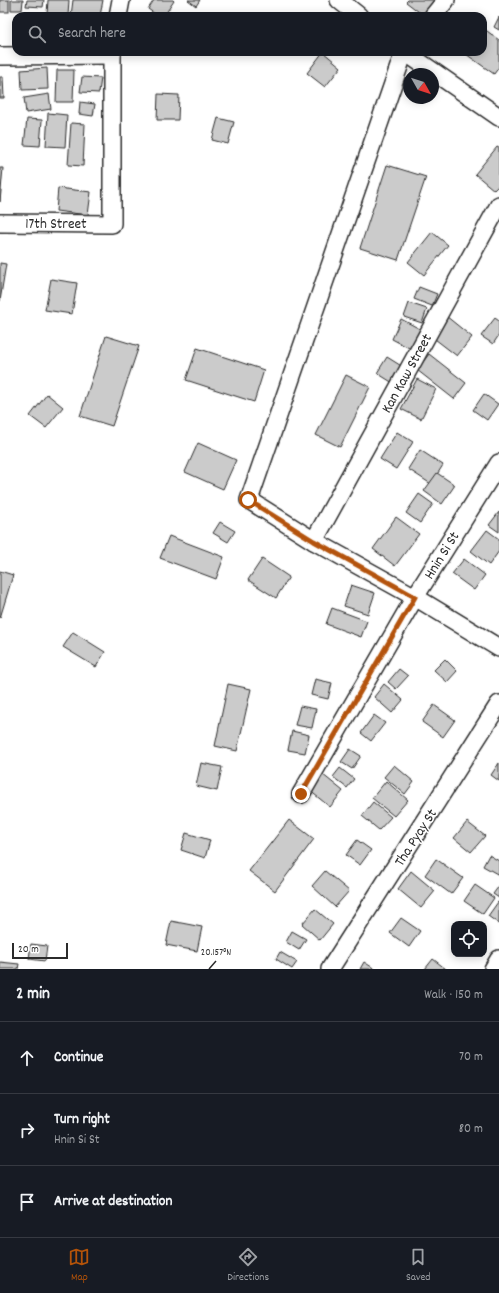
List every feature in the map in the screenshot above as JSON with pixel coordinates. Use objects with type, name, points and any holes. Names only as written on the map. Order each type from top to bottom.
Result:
[{"type":"street","points":[[119,12],[121,0]]},
{"type":"street","points":[[339,0],[354,12]]},
{"type":"street","points":[[436,12],[446,0]]},
{"type":"street","points":[[0,56],[12,56]]},
{"type":"street","name":"17th Street","points":[[0,223],[112,224],[112,56]]},
{"type":"street","points":[[403,56],[248,500],[314,541],[415,597],[499,648]]},
{"type":"street","points":[[410,56],[499,117]]},
{"type":"street","name":"Kan Kaw Street","points":[[314,541],[499,205]]},
{"type":"street","name":"Hnin Si St","points":[[301,794],[415,597],[499,463]]},
{"type":"street","name":"Tha Pyay St","points":[[330,969],[499,704]]},
{"type":"street","points":[[493,969],[499,959]]},
{"type":"building","points":[[0,0],[9,0],[9,12],[0,12]]},
{"type":"building","points":[[11,0],[23,0],[22,10],[11,10]]},
{"type":"building","points":[[27,0],[44,0],[43,7],[26,6]]},
{"type":"building","points":[[48,0],[69,0],[68,12],[47,12]]},
{"type":"building","points":[[73,0],[103,0],[101,12],[72,12]]},
{"type":"building","points":[[154,0],[174,1],[167,12],[152,12],[148,9]]},
{"type":"building","points":[[188,0],[200,0],[196,6]]},
{"type":"building","points":[[408,0],[434,0],[425,12],[419,12],[406,2]]},
{"type":"building","points":[[499,17],[499,30],[494,27]]},
{"type":"building","points":[[487,31],[499,40],[499,67],[494,74],[469,56],[487,56]]},
{"type":"building","points":[[320,56],[328,56],[341,67],[325,87],[307,73]]},
{"type":"building","points":[[47,68],[48,89],[22,90],[21,70]]},
{"type":"building","points":[[57,70],[74,70],[73,102],[56,102]]},
{"type":"building","points":[[0,77],[3,77],[4,98],[0,98]]},
{"type":"building","points":[[82,77],[101,78],[99,93],[80,92]]},
{"type":"building","points":[[49,94],[51,109],[26,113],[24,98]]},
{"type":"building","points":[[158,94],[179,95],[178,120],[157,120]]},
{"type":"building","points":[[80,102],[95,104],[93,116],[79,114]]},
{"type":"building","points":[[48,113],[67,115],[65,147],[46,146]]},
{"type":"building","points":[[218,118],[234,122],[228,144],[212,140]]},
{"type":"building","points":[[27,119],[42,120],[40,146],[24,145]]},
{"type":"building","points":[[71,123],[85,124],[83,166],[68,165]]},
{"type":"building","points":[[497,147],[499,148],[499,185],[494,190],[475,174]]},
{"type":"building","points":[[387,165],[426,177],[398,260],[360,248]]},
{"type":"building","points":[[0,168],[3,168],[0,202]]},
{"type":"building","points":[[58,188],[91,192],[88,215],[56,211]]},
{"type":"building","points":[[432,232],[448,245],[424,275],[408,262]]},
{"type":"building","points":[[0,263],[6,264],[0,301]]},
{"type":"building","points":[[51,279],[77,283],[72,314],[45,310]]},
{"type":"building","points":[[419,287],[437,294],[432,306],[414,299]]},
{"type":"building","points":[[409,303],[427,309],[422,323],[404,317]]},
{"type":"building","points":[[446,316],[472,337],[457,356],[431,336]]},
{"type":"building","points":[[495,318],[499,321],[499,335],[493,344],[481,336]]},
{"type":"building","points":[[401,319],[420,329],[411,349],[392,339]]},
{"type":"building","points":[[106,336],[139,346],[112,426],[80,416]]},
{"type":"building","points":[[197,348],[264,370],[254,402],[186,380]]},
{"type":"building","points":[[429,354],[466,383],[454,399],[417,370]]},
{"type":"building","points":[[387,357],[403,367],[393,383],[377,373]]},
{"type":"building","points":[[346,375],[370,387],[340,447],[316,435]]},
{"type":"building","points":[[417,379],[436,389],[421,419],[401,409]]},
{"type":"building","points":[[47,394],[63,407],[46,428],[30,416]]},
{"type":"building","points":[[484,394],[498,404],[487,420],[473,410]]},
{"type":"building","points":[[397,432],[413,442],[396,469],[380,459]]},
{"type":"building","points":[[198,443],[236,460],[223,489],[185,472]]},
{"type":"building","points":[[420,450],[443,465],[431,484],[408,469]]},
{"type":"building","points":[[437,473],[455,485],[442,504],[424,491]]},
{"type":"building","points":[[419,494],[433,504],[420,523],[406,513]]},
{"type":"building","points":[[499,512],[499,532],[489,525]]},
{"type":"building","points":[[396,517],[419,534],[395,566],[373,549]]},
{"type":"building","points":[[220,522],[235,531],[228,542],[213,533]]},
{"type":"building","points":[[487,530],[499,539],[499,551],[489,565],[471,551]]},
{"type":"building","points":[[169,536],[224,557],[216,579],[160,558]]},
{"type":"building","points":[[262,559],[289,577],[276,598],[248,580]]},
{"type":"building","points":[[464,559],[485,575],[474,590],[452,574]]},
{"type":"building","points":[[0,571],[13,575],[0,618]]},
{"type":"building","points":[[351,585],[375,593],[368,614],[344,606]]},
{"type":"building","points":[[332,608],[367,621],[361,637],[326,624]]},
{"type":"building","points":[[73,632],[105,652],[96,667],[63,647]]},
{"type":"building","points":[[445,659],[457,671],[447,682],[434,670]]},
{"type":"building","points":[[399,669],[408,676],[396,689],[388,682]]},
{"type":"building","points":[[315,679],[332,683],[328,699],[311,695]]},
{"type":"building","points":[[228,684],[251,689],[237,751],[215,746]]},
{"type":"building","points":[[384,684],[403,700],[392,713],[374,697]]},
{"type":"building","points":[[434,705],[455,720],[443,737],[422,722]]},
{"type":"building","points":[[300,706],[316,709],[312,728],[295,725]]},
{"type":"building","points":[[374,715],[385,723],[371,741],[361,733]]},
{"type":"building","points":[[292,731],[309,735],[305,753],[288,750]]},
{"type":"building","points":[[350,749],[361,756],[352,769],[341,762]]},
{"type":"building","points":[[201,763],[222,767],[217,791],[196,786]]},
{"type":"building","points":[[499,763],[499,781],[491,775]]},
{"type":"building","points":[[394,765],[414,782],[405,794],[384,777]]},
{"type":"building","points":[[340,768],[354,779],[347,788],[333,777]]},
{"type":"building","points":[[322,774],[343,791],[330,807],[309,790]]},
{"type":"building","points":[[386,781],[408,800],[394,816],[372,798]]},
{"type":"building","points":[[373,802],[391,817],[379,830],[362,816]]},
{"type":"building","points":[[289,820],[314,839],[275,891],[249,871]]},
{"type":"building","points":[[467,822],[485,836],[471,852],[454,838]]},
{"type":"building","points":[[186,833],[210,840],[205,858],[181,850]]},
{"type":"building","points":[[357,840],[371,850],[360,865],[346,855]]},
{"type":"building","points":[[489,855],[499,861],[499,875],[483,866]]},
{"type":"building","points":[[436,859],[463,878],[451,894],[425,875]]},
{"type":"building","points":[[325,871],[349,891],[335,907],[312,886]]},
{"type":"building","points":[[411,871],[435,891],[421,908],[398,889]]},
{"type":"building","points":[[475,885],[494,898],[483,914],[464,901]]},
{"type":"building","points":[[499,886],[499,898],[493,894]]},
{"type":"building","points":[[499,902],[499,924],[488,916]]},
{"type":"building","points":[[315,909],[333,924],[320,940],[302,924]]},
{"type":"building","points":[[401,918],[420,931],[409,947],[390,933]]},
{"type":"building","points":[[171,921],[202,927],[197,951],[166,945]]},
{"type":"building","points":[[292,931],[306,939],[299,950],[286,942]]},
{"type":"building","points":[[31,944],[47,946],[45,961],[29,959]]},
{"type":"building","points":[[280,952],[297,962],[292,969],[276,959]]},
{"type":"building","points":[[433,959],[446,969],[425,969]]},
{"type":"building","points":[[0,962],[19,964],[18,969],[0,969]]},
{"type":"building","points":[[364,962],[375,969],[360,969]]},
{"type":"route","points":[[248,500],[314,541],[415,597],[301,794]]}]
